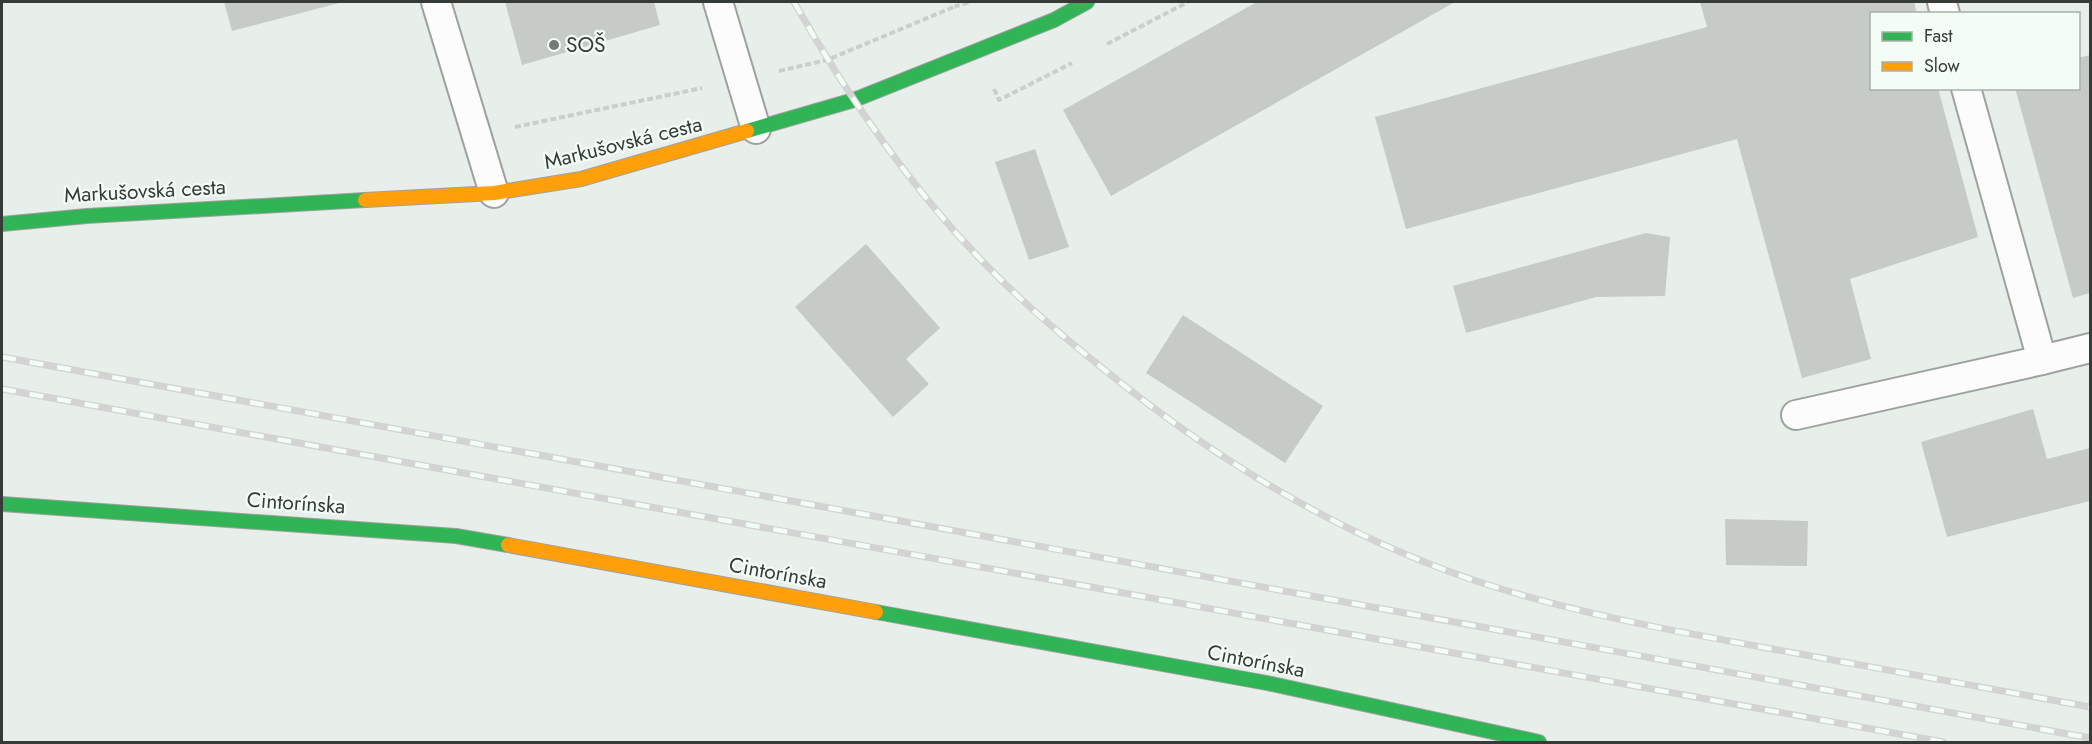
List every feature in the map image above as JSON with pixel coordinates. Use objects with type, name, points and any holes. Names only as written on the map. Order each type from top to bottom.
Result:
[{"type":"street","name":"Markušovská cesta","points":[[2,224],[76,216],[494,193],[581,179],[854,100],[1052,11],[1087,2]]},
{"type":"street","name":"Cintorínska","points":[[2,504],[456,536],[1255,681],[1539,742]]},
{"type":"lane","points":[[436,2],[494,193]]},
{"type":"lane","points":[[718,2],[756,129]]},
{"type":"lane","points":[[1967,90],[2042,360]]},
{"type":"lane","points":[[1796,415],[2091,348]]},
{"type":"building","points":[[224,2],[343,2],[232,31]]},
{"type":"building","name":"SOŠ","points":[[505,2],[654,2],[660,25],[522,65]]},
{"type":"building","points":[[1257,2],[1455,2],[1111,196],[1063,110]]},
{"type":"building","points":[[1700,2],[1914,2],[1916,12],[1870,12],[1870,90],[1939,90],[1978,237],[1850,279],[1871,359],[1802,378],[1737,139],[1406,229],[1375,117],[1707,27]]},
{"type":"building","points":[[2090,55],[2090,293],[2073,298],[2016,90],[2080,90],[2080,58]]},
{"type":"building","points":[[1035,149],[1069,247],[1029,260],[995,162]]},
{"type":"building","points":[[1646,233],[1670,237],[1665,296],[1596,297],[1466,333],[1453,286]]},
{"type":"building","points":[[866,244],[940,328],[906,359],[929,384],[893,417],[795,307]]},
{"type":"building","points":[[1183,315],[1323,406],[1285,463],[1146,373]]},
{"type":"building","points":[[2033,409],[2047,459],[2090,448],[2090,501],[1947,537],[1921,442]]},
{"type":"building","points":[[1725,519],[1808,521],[1807,566],[1726,565]]},
{"type":"railway","points":[[794,2],[861,110],[911,179],[938,213],[996,275],[1061,334],[1146,402],[1192,436],[1289,497],[1391,548],[1444,570],[1532,598],[1707,637],[2090,707]]},
{"type":"railway","points":[[2,357],[2090,738]]},
{"type":"railway","points":[[2,389],[1943,742]]},
{"type":"traffic: fast","points":[[747,131],[854,100],[1054,20],[1087,2]]},
{"type":"traffic: fast","points":[[2,224],[87,216],[365,200]]},
{"type":"traffic: fast","points":[[2,504],[456,536],[508,545]]},
{"type":"traffic: fast","points":[[876,612],[1267,683],[1539,742]]},
{"type":"traffic: slow","points":[[365,200],[494,193],[581,179],[747,131]]},
{"type":"traffic: slow","points":[[508,545],[876,612]]},
{"type":"place","name":"SOŠ","points":[[554,45]]}]
